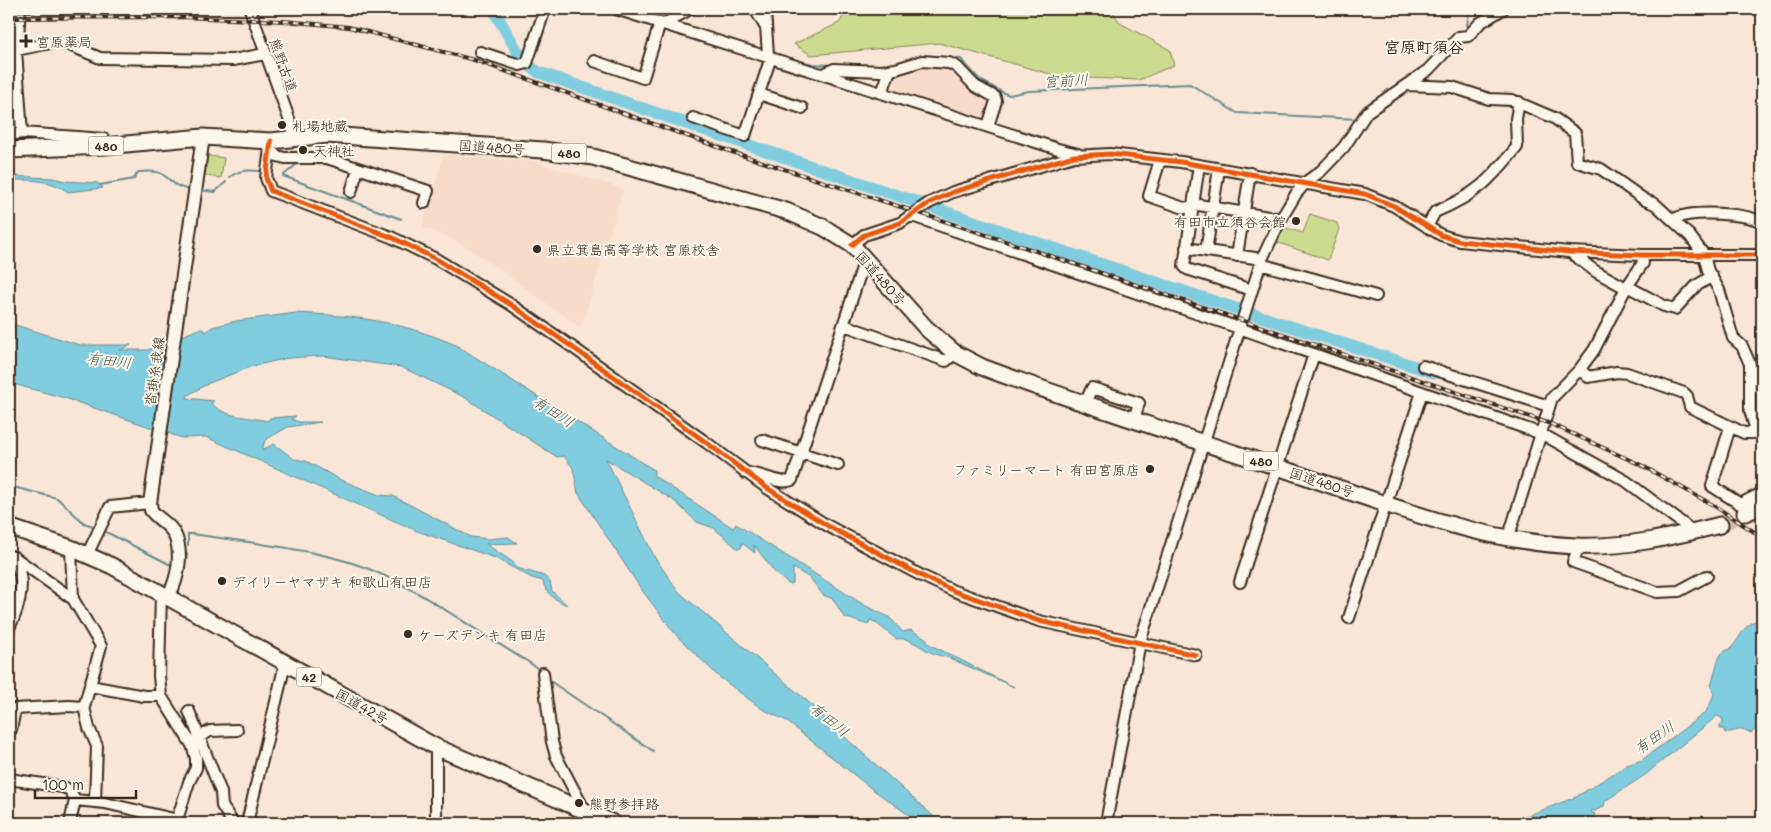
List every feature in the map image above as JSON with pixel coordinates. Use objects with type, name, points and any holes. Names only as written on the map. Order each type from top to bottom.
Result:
[{"type":"highway","name":"国道480号","points":[[9,150],[203,143],[265,143],[328,135],[543,150],[593,157],[786,211],[823,227],[852,245],[926,328],[955,353],[982,367],[1386,503],[1457,526],[1508,539],[1575,546],[1615,545],[1688,533],[1720,525]]},
{"type":"highway","points":[[1745,513],[1762,504]]},
{"type":"highway","name":"国道42号","points":[[9,527],[87,555],[165,595],[285,664],[436,746],[606,822]]},
{"type":"main road","points":[[12,51],[19,9]]},
{"type":"main road","name":"沓掛糸我線","points":[[150,500],[203,143]]},
{"type":"main road","points":[[150,500],[150,510],[169,527],[177,542],[176,580],[165,595]]},
{"type":"street","name":"熊野古道","points":[[250,9],[292,130]]},
{"type":"street","points":[[480,52],[520,65],[527,63],[545,9]]},
{"type":"street","points":[[594,61],[642,78],[662,23],[690,9]]},
{"type":"street","points":[[754,9],[766,29]]},
{"type":"street","points":[[693,118],[745,136],[769,57],[766,9]]},
{"type":"street","points":[[1106,823],[1140,642],[1261,262],[1281,219],[1306,182],[1321,171],[1344,147],[1367,112],[1440,60],[1459,37],[1468,36],[1480,24],[1503,9]]},
{"type":"street","points":[[622,10],[1058,150],[1081,154],[1120,154],[1199,165],[1306,182],[1376,197],[1441,235],[1460,241],[1569,252],[1642,256],[1762,255]]},
{"type":"street","points":[[22,133],[12,51],[56,42],[67,44],[100,58],[233,60],[265,54]]},
{"type":"street","points":[[824,74],[834,68],[890,70],[922,61],[954,65],[975,86],[995,96],[995,104],[988,126]]},
{"type":"street","points":[[882,93],[890,70]]},
{"type":"street","points":[[1406,85],[1452,87],[1489,99],[1519,102],[1554,118],[1575,133],[1577,162],[1601,169],[1645,200],[1655,204],[1674,219],[1704,255],[1719,290],[1733,338],[1742,346],[1750,364],[1750,410],[1759,429],[1744,433],[1690,407],[1687,404],[1687,396],[1684,393],[1627,373],[1617,372],[1588,377],[1580,369]]},
{"type":"street","points":[[759,94],[802,108]]},
{"type":"street","points":[[1427,227],[1435,212],[1457,202],[1478,189],[1517,147],[1516,119],[1519,102]]},
{"type":"street","points":[[265,143],[292,130],[328,135]]},
{"type":"street","points":[[9,135],[22,133],[104,139],[104,146]]},
{"type":"street","points":[[265,143],[281,158],[327,158],[428,191],[424,203]]},
{"type":"street","points":[[265,143],[266,178],[271,191],[391,237],[467,277],[575,349],[707,443],[745,473],[828,526],[954,591],[1039,621],[1075,631],[1140,642],[1196,655]]},
{"type":"street","points":[[852,245],[870,232],[894,226],[912,216],[929,203],[953,192],[1081,154]]},
{"type":"street","points":[[1160,160],[1149,196],[1184,208],[1199,205],[1281,219]]},
{"type":"street","points":[[1199,165],[1186,248],[1186,268],[1252,290]]},
{"type":"street","points":[[352,192],[358,169]]},
{"type":"street","points":[[1206,250],[1219,169]]},
{"type":"street","points":[[1237,256],[1250,173]]},
{"type":"street","points":[[1674,219],[1694,213],[1748,216],[1762,222]]},
{"type":"street","points":[[912,216],[1239,331],[1314,354],[1542,434],[1626,481],[1686,526],[1688,533]]},
{"type":"street","points":[[1186,248],[1206,250],[1261,262],[1376,296]]},
{"type":"street","points":[[1569,252],[1595,271],[1675,310],[1696,286],[1712,276]]},
{"type":"street","points":[[1508,539],[1542,434],[1549,406],[1558,391],[1580,369],[1594,350],[1627,287],[1643,263],[1642,256]]},
{"type":"street","points":[[745,473],[756,473],[788,482],[792,480],[865,259]]},
{"type":"street","points":[[844,326],[946,360],[955,353]]},
{"type":"street","points":[[1240,582],[1314,354]]},
{"type":"street","points":[[1423,366],[1549,406]]},
{"type":"street","points":[[1349,618],[1422,392]]},
{"type":"street","points":[[1730,426],[1712,486],[1740,504],[1762,504]]},
{"type":"street","points":[[762,440],[838,465]]},
{"type":"street","points":[[87,555],[110,507],[150,500]]},
{"type":"street","points":[[1575,546],[1577,551],[1573,562],[1658,592],[1679,591],[1707,576]]},
{"type":"street","points":[[71,548],[73,599]]},
{"type":"street","points":[[9,555],[73,599],[101,646],[84,707],[89,728],[98,746],[96,802]]},
{"type":"street","points":[[9,555],[16,561],[21,586],[18,605],[9,628]]},
{"type":"street","points":[[75,800],[96,802],[177,821],[189,782],[196,768],[196,758],[189,741],[161,696],[159,666],[165,595]]},
{"type":"street","points":[[247,823],[285,664]]},
{"type":"street","points":[[543,673],[552,742],[556,756],[585,812]]},
{"type":"street","points":[[90,686],[144,696],[161,696]]},
{"type":"street","points":[[9,731],[12,730],[15,710],[69,706],[84,707]]},
{"type":"street","points":[[189,711],[221,792],[222,806],[233,823]]},
{"type":"street","points":[[189,741],[200,739],[210,731],[237,730]]},
{"type":"street","points":[[436,746],[436,823]]},
{"type":"street","points":[[9,779],[62,787],[70,790],[75,800],[70,823]]},
{"type":"shaded area","points":[[916,63],[950,65],[992,96],[987,121],[885,92],[891,72]]},
{"type":"shaded area","name":"県立箕島高等学校 宮原校舎","points":[[444,155],[532,161],[623,189],[581,328],[485,259],[452,239],[422,227]]},
{"type":"green space","points":[[848,9],[1111,9],[1120,23],[1170,50],[1174,65],[1139,80],[1061,77],[939,43],[811,55],[794,44],[839,23]]},
{"type":"green space","points":[[202,155],[224,158],[221,178],[199,175]]},
{"type":"green space","points":[[1310,214],[1337,223],[1339,229],[1328,260],[1273,241],[1280,226],[1303,233]]},
{"type":"water","points":[[9,176],[98,183],[103,188],[68,192],[47,182],[9,180]]},
{"type":"water","name":"有田川","points":[[296,313],[378,321],[416,330],[456,345],[654,470],[654,476],[733,528],[736,524],[864,605],[889,617],[903,632],[911,630],[927,639],[927,643],[1014,687],[945,656],[932,653],[909,640],[896,639],[875,622],[870,620],[868,625],[844,617],[833,599],[823,595],[810,578],[793,568],[793,583],[790,585],[776,574],[754,545],[755,553],[742,543],[741,548],[738,549],[714,528],[697,522],[673,500],[606,459],[655,558],[679,592],[819,711],[829,723],[941,823],[920,823],[872,789],[785,720],[762,709],[718,676],[676,635],[641,589],[578,493],[573,468],[564,456],[557,457],[464,397],[401,367],[323,356],[288,358],[253,366],[209,383],[188,395],[187,398],[214,401],[211,403],[217,408],[237,416],[267,421],[270,418],[296,416],[291,419],[299,422],[321,422],[288,427],[265,440],[262,450],[274,444],[294,459],[306,461],[341,480],[379,495],[393,496],[471,537],[488,539],[508,537],[517,543],[486,544],[514,563],[517,568],[544,576],[550,582],[552,591],[567,605],[555,599],[546,590],[543,581],[532,578],[495,558],[417,531],[206,437],[182,438],[65,398],[9,383],[9,323],[80,345],[131,345],[120,350],[148,350],[201,328],[206,332],[212,327],[236,321]]},
{"type":"water","points":[[1762,618],[1762,724],[1751,733],[1743,729],[1725,733],[1724,729],[1720,729],[1720,725],[1723,722],[1722,718],[1717,716],[1645,775],[1605,801],[1604,806],[1595,811],[1592,810],[1591,812],[1595,814],[1595,818],[1576,823],[1508,823],[1576,797],[1627,765],[1642,760],[1706,712],[1714,693],[1711,686],[1720,656],[1731,648],[1746,627]]},
{"type":"waterway","points":[[493,9],[523,61],[538,72],[986,225],[1435,373]]},
{"type":"waterway","name":"宮前川","points":[[1464,33],[1467,27],[1469,9]]},
{"type":"waterway","name":"宮前川","points":[[775,54],[812,64],[832,65]]},
{"type":"waterway","name":"宮前川","points":[[923,57],[961,59],[980,80],[1009,95],[1029,91],[1190,84],[1237,113],[1358,119]]},
{"type":"waterway","name":"宮前川","points":[[906,61],[916,58]]},
{"type":"waterway","name":"宮前川","points":[[871,66],[887,65]]},
{"type":"waterway","points":[[284,175],[298,163],[327,163]]},
{"type":"waterway","points":[[230,177],[241,171],[262,171]]},
{"type":"waterway","points":[[100,185],[134,179],[138,172],[154,172],[162,174],[177,186],[190,190]]},
{"type":"waterway","points":[[283,176],[401,219]]},
{"type":"waterway","points":[[200,190],[215,192],[226,182]]},
{"type":"waterway","points":[[9,486],[57,498],[84,523],[96,527]]},
{"type":"waterway","points":[[104,531],[173,566]]},
{"type":"waterway","points":[[188,545],[188,534],[192,534],[310,552],[356,564],[396,581],[434,603],[527,661],[537,668],[539,673]]},
{"type":"waterway","points":[[183,574],[187,554]]},
{"type":"waterway","points":[[547,679],[653,751]]},
{"type":"tunnel","points":[[1720,525],[1745,513]]},
{"type":"railway","points":[[9,10],[34,11]]},
{"type":"railway","points":[[9,18],[180,17],[284,21],[349,27],[474,60],[732,152],[1033,250],[1551,424],[1641,465],[1713,505],[1762,537]]},
{"type":"cycle path","points":[[271,141],[266,178],[271,191],[391,237],[436,259],[510,304],[707,443],[767,488],[828,526],[954,591],[1039,621],[1196,655]]},
{"type":"cycle path","points":[[852,245],[864,235],[900,223],[929,203],[953,192],[1074,156],[1110,154],[1181,162],[1365,194],[1394,206],[1441,235],[1460,241],[1569,252],[1642,255],[1762,255]]},
{"type":"place","name":"宮原薬局","points":[[26,41]]},
{"type":"place","name":"札場地蔵","points":[[282,125]]},
{"type":"place","name":"天神社","points":[[303,150]]},
{"type":"place","name":"有田市立須谷会館","points":[[1296,221]]},
{"type":"place","name":"県立箕島高等学校 宮原校舎","points":[[537,249]]},
{"type":"place","name":"ファミリーマート 有田宮原店","points":[[1150,469]]},
{"type":"place","name":"デイリーヤマザキ 和歌山有田店","points":[[222,581]]},
{"type":"place","name":"ケーズデンキ 有田店","points":[[408,634]]},
{"type":"place","name":"熊野参拝路","points":[[579,803]]},
{"type":"district","name":"宮原町須谷","points":[[1424,46]]}]
